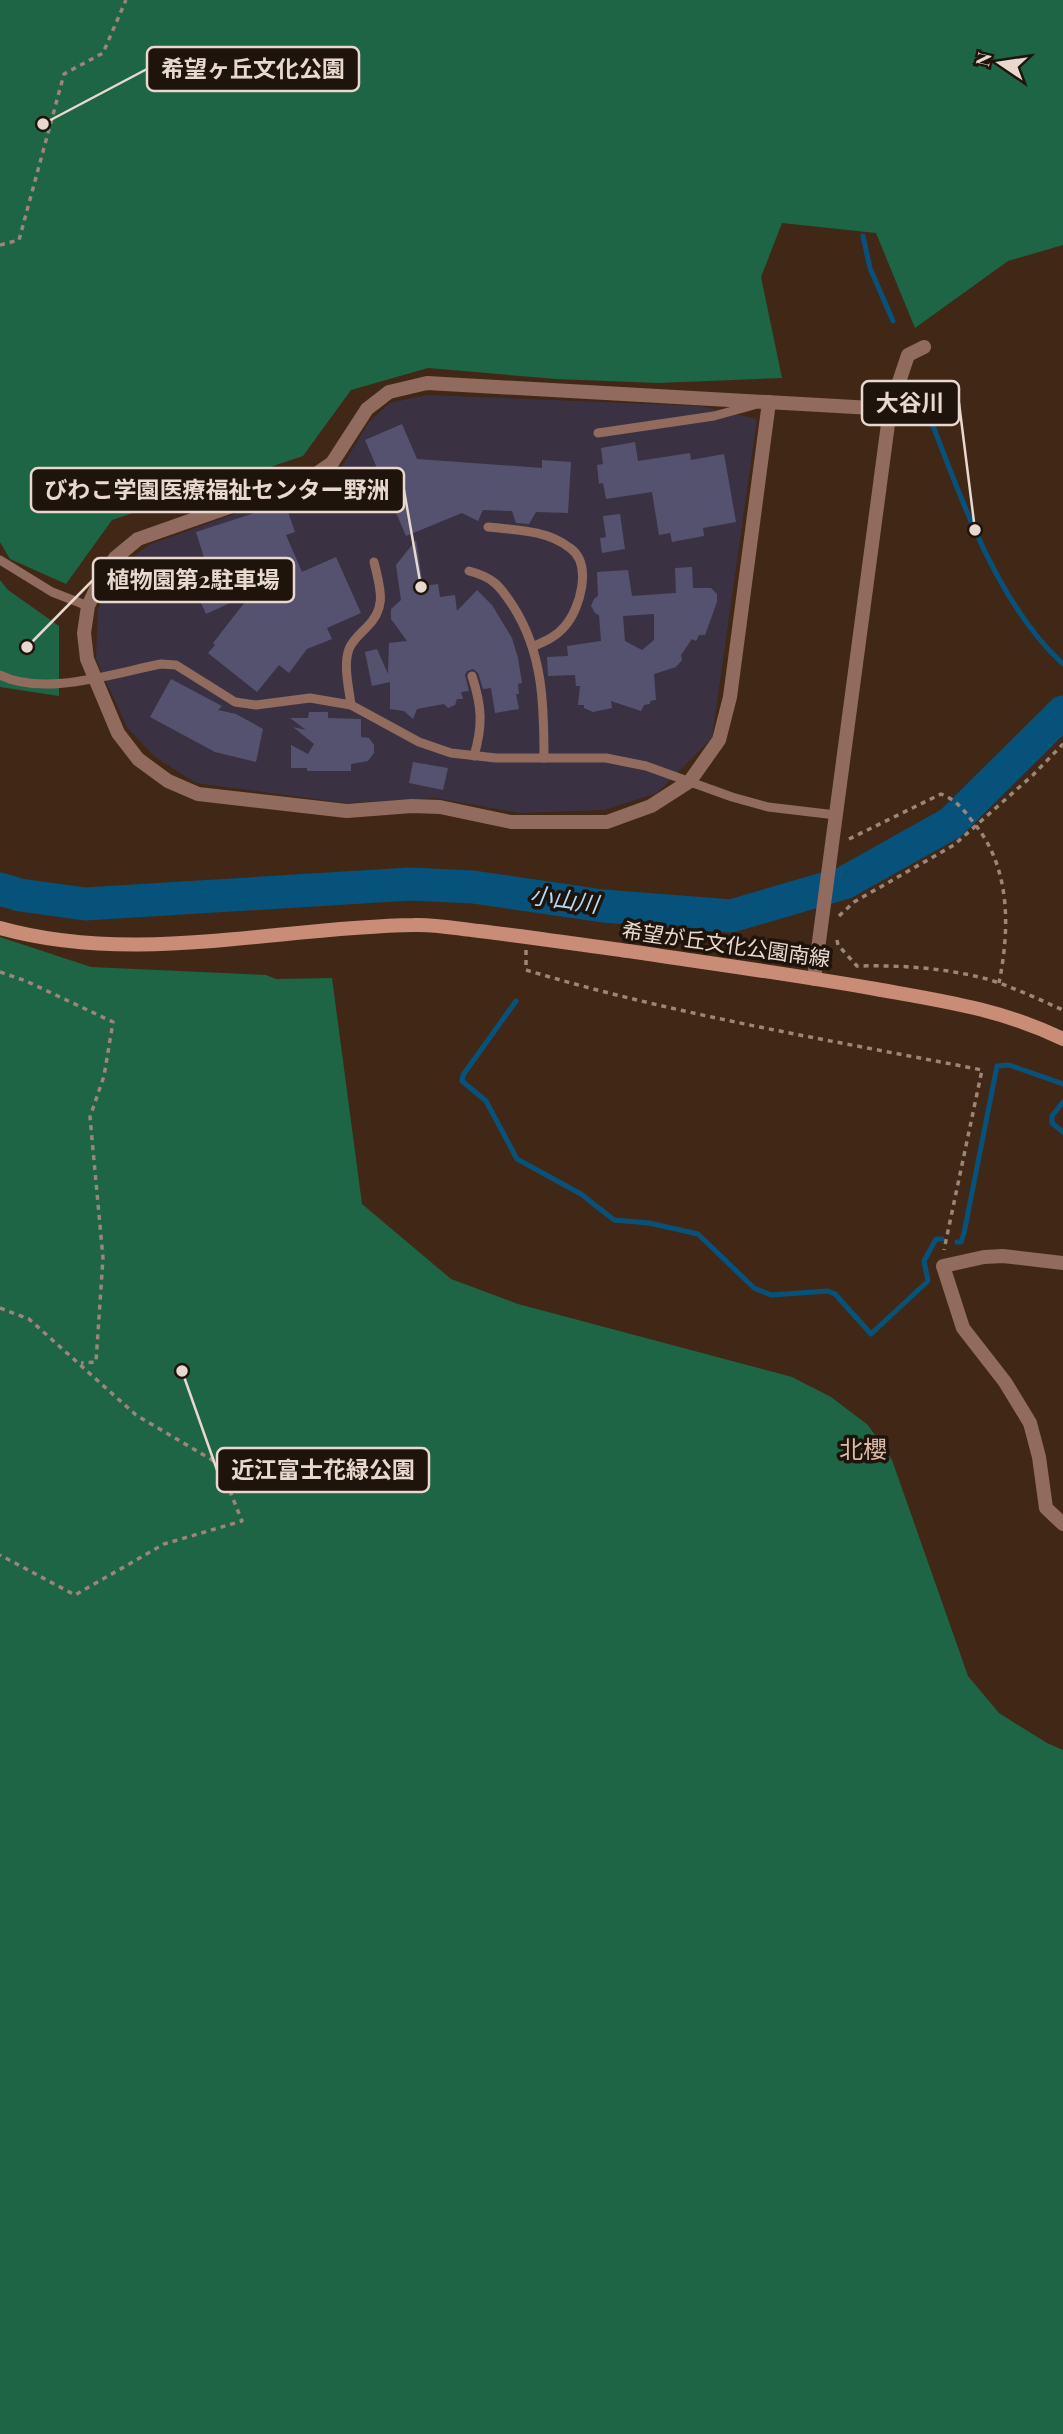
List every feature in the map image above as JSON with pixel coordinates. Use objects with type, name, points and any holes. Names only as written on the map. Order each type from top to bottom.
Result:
[{"type":"main road","name":"希望が丘文化公園南線","points":[[0,928],[27,936],[104,946],[190,943],[345,927],[418,924],[814,979],[975,1007],[1033,1025],[1063,1039]]},
{"type":"street","points":[[814,979],[890,409],[908,355],[924,347]]},
{"type":"street","points":[[769,402],[730,697],[719,740],[690,781],[652,806],[607,822],[510,822],[440,807],[412,806],[347,811],[198,794],[167,781],[138,760],[118,733],[87,659],[83,633],[88,606],[97,585],[115,558],[138,539],[309,479],[332,463],[367,409],[389,392],[427,383],[769,402],[890,409]]},
{"type":"street","points":[[1063,1263],[1003,1256],[984,1257],[943,1266],[963,1328],[1004,1382],[1030,1423],[1039,1457],[1046,1508],[1063,1524]]},
{"type":"lane","points":[[598,433],[714,416],[769,402]]},
{"type":"lane","points":[[488,527],[539,533],[573,549],[582,564],[576,609],[566,626],[551,639],[534,646]]},
{"type":"lane","points":[[0,560],[52,592],[88,606]]},
{"type":"lane","points":[[351,705],[348,650],[354,640],[374,621],[381,607],[381,593],[374,562]]},
{"type":"lane","points":[[469,571],[485,575],[501,587],[534,646],[544,707],[544,758]]},
{"type":"lane","points":[[0,675],[27,684],[51,685],[161,664],[176,665],[235,702],[256,705],[310,698],[351,705],[419,742],[451,753],[474,756],[606,758],[646,766],[768,807],[836,815]]},
{"type":"lane","points":[[472,676],[481,712],[480,734],[474,756]]},
{"type":"path","points":[[0,245],[19,240],[64,74],[103,53],[126,0]]},
{"type":"path","points":[[837,924],[839,914],[854,902],[954,845],[1033,775],[1063,744]]},
{"type":"path","points":[[833,839],[851,839],[941,794],[955,800],[985,835],[995,856],[1003,887],[1005,956],[999,984]]},
{"type":"path","points":[[835,934],[838,945],[857,966],[894,965],[939,970],[999,984],[1063,1010]]},
{"type":"path","points":[[525,937],[526,970],[581,987],[665,1007],[982,1070],[943,1266]]},
{"type":"path","points":[[0,972],[26,981],[113,1022],[104,1076],[90,1117],[103,1258],[96,1362],[81,1363]]},
{"type":"path","points":[[0,1308],[29,1320],[81,1363],[136,1415],[219,1464],[242,1521],[164,1544],[75,1595],[0,1555]]},
{"type":"shaded area","points":[[427,395],[699,406],[757,419],[712,738],[657,793],[604,810],[520,813],[436,798],[346,803],[196,783],[155,757],[127,727],[96,659],[98,609],[121,566],[149,545],[336,477],[369,422],[390,403]]},
{"type":"green space","points":[[0,0],[1063,0],[1063,245],[1008,261],[915,328],[876,233],[782,223],[761,277],[782,378],[658,383],[556,379],[428,368],[351,390],[303,456],[112,520],[66,584],[10,559],[0,542]]},
{"type":"green space","points":[[0,580],[8,590],[59,626],[59,696],[0,687]]},
{"type":"green space","points":[[0,937],[91,967],[266,975],[276,979],[332,978],[362,1204],[451,1279],[518,1304],[792,1377],[831,1397],[868,1425],[892,1460],[968,1676],[999,1713],[1063,1750],[1063,2434],[0,2434]]},
{"type":"building","points":[[402,424],[417,459],[542,468],[542,460],[571,462],[568,513],[536,512],[529,524],[516,523],[512,511],[483,510],[478,521],[462,513],[406,536],[365,440]]},
{"type":"building","points":[[635,442],[638,461],[690,453],[691,460],[724,454],[736,522],[703,528],[704,536],[672,542],[670,533],[659,535],[652,492],[606,499],[603,483],[599,484],[597,465],[603,464],[601,448]]},
{"type":"building","points":[[285,503],[295,532],[286,535],[302,572],[336,557],[361,613],[327,628],[332,639],[307,649],[289,673],[279,665],[257,692],[208,653],[252,593],[206,614],[194,587],[211,580],[196,532]]},
{"type":"building","points":[[620,514],[625,549],[602,553],[600,538],[606,537],[603,516]]},
{"type":"building","points":[[416,540],[423,586],[438,584],[440,597],[455,595],[457,611],[477,590],[492,605],[512,638],[518,658],[522,683],[518,684],[519,694],[516,694],[519,709],[495,713],[491,688],[483,689],[478,673],[473,669],[465,675],[469,691],[461,692],[463,699],[457,699],[455,705],[448,708],[444,704],[417,709],[413,719],[404,711],[390,709],[390,682],[372,686],[365,652],[377,649],[388,674],[389,643],[407,641],[391,619],[391,609],[401,600],[396,565]]},
{"type":"building","points":[[692,567],[693,588],[711,588],[717,594],[717,602],[705,635],[699,635],[696,641],[692,639],[676,667],[654,674],[656,700],[644,705],[641,711],[611,701],[612,708],[593,712],[584,708],[584,705],[578,705],[580,686],[576,686],[575,675],[548,676],[547,657],[568,656],[567,646],[601,641],[599,615],[591,606],[598,596],[597,572],[628,570],[632,596],[676,593],[675,568]],"holes":[[[654,614],[654,640],[642,650],[625,641],[623,616]]]},
{"type":"building","points":[[171,679],[222,706],[218,710],[236,714],[263,729],[256,762],[215,752],[150,717]]},
{"type":"building","points":[[309,712],[328,712],[328,718],[361,719],[361,737],[369,738],[374,745],[374,753],[368,761],[351,764],[351,771],[307,771],[307,768],[291,768],[291,745],[308,754],[314,744],[293,727],[306,730],[290,718],[308,718]]},
{"type":"building","points":[[413,762],[448,768],[443,790],[409,783]]},
{"type":"waterway","points":[[863,236],[870,268],[893,321]]},
{"type":"waterway","points":[[919,390],[961,498],[995,572],[1015,606],[1063,664]]},
{"type":"waterway","name":"小山川","points":[[0,889],[20,895],[85,904],[410,884],[473,887],[603,906],[731,916],[844,883],[951,823],[1063,712]]},
{"type":"waterway","points":[[516,1001],[463,1075],[462,1081],[486,1101],[517,1159],[581,1194],[614,1220],[649,1223],[698,1234],[754,1288],[771,1295],[828,1291],[835,1294],[871,1334],[928,1281],[924,1261],[936,1239],[942,1239]]},
{"type":"waterway","points":[[957,1242],[961,1242],[964,1233],[997,1066],[1009,1065],[1063,1084]]},
{"type":"waterway","points":[[1063,1102],[1052,1116],[1052,1123],[1063,1132]]},
{"type":"place","name":"希望ヶ丘文化公園","points":[[43,124]]},
{"type":"place","name":"大谷川","points":[[975,530]]},
{"type":"place","name":"びわこ学園医療福祉センター野洲","points":[[421,587]]},
{"type":"place","name":"植物園第2駐車場","points":[[27,647]]},
{"type":"place","name":"近江富士花緑公園","points":[[182,1371]]},
{"type":"district","name":"北櫻","points":[[863,1450]]}]
